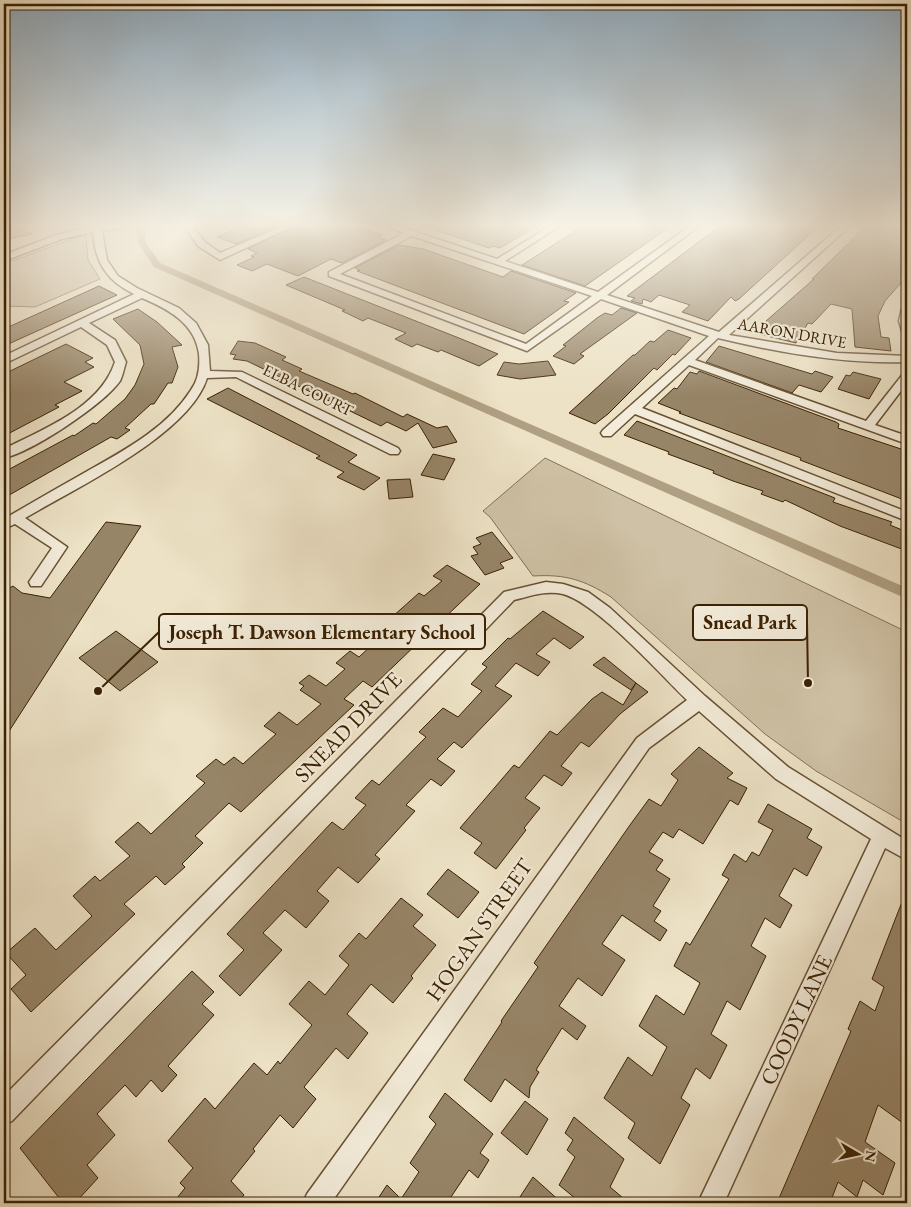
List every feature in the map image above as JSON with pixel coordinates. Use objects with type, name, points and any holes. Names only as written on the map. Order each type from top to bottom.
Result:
[{"type":"street","points":[[10,522],[153,437],[185,406],[204,375],[207,362],[205,350],[195,327],[174,309],[124,282]]},
{"type":"street","points":[[354,282],[527,348],[617,282]]},
{"type":"street","name":"AARON DRIVE","points":[[558,282],[719,335],[777,349],[846,358],[907,359]]},
{"type":"street","points":[[607,433],[688,360],[780,282]]},
{"type":"street","points":[[4,360],[144,293]]},
{"type":"street","points":[[907,308],[904,321],[907,331]]},
{"type":"street","points":[[4,454],[91,404],[107,390],[118,373],[120,358],[115,346],[82,323]]},
{"type":"street","points":[[688,360],[907,440]]},
{"type":"street","name":"ELBA COURT","points":[[204,375],[238,374],[394,451]]},
{"type":"street","points":[[868,426],[907,376]]},
{"type":"street","points":[[634,409],[907,517]]},
{"type":"street","points":[[10,522],[60,547],[36,582]]},
{"type":"street","name":"SNEAD DRIVE","points":[[4,1113],[509,596],[546,587],[563,589],[583,596],[605,612],[699,701],[782,773],[881,836],[907,850]]},
{"type":"street","name":"HOGAN STREET","points":[[316,1203],[642,743],[699,701]]},
{"type":"street","name":"COODY LANE","points":[[712,1203],[881,836]]},
{"type":"shaded area","points":[[4,282],[92,282],[35,307],[4,306]]},
{"type":"shaded area","points":[[545,458],[907,632],[907,824],[816,771],[765,734],[611,597],[592,586],[574,579],[555,576],[533,576],[490,517],[483,511]]},
{"type":"building","points":[[292,282],[318,282],[498,354],[479,366],[441,350],[438,352],[417,344],[412,347],[395,339],[406,333],[368,318],[363,321],[342,311],[345,310],[286,285]]},
{"type":"building","points":[[387,282],[544,282],[576,293],[564,301],[569,302],[524,334]]},
{"type":"building","points":[[574,282],[590,282],[585,286]]},
{"type":"building","points":[[645,282],[757,282],[739,299],[735,301],[731,297],[708,321],[682,312],[690,305],[659,295],[651,302],[643,299],[642,304],[631,301],[635,298],[627,296]]},
{"type":"building","points":[[810,282],[901,282],[885,301],[878,316],[881,337],[889,338],[891,351],[855,347],[852,309],[831,304],[812,324],[808,323],[796,343],[759,334],[766,321]]},
{"type":"building","points":[[99,286],[117,295],[4,346],[4,329]]},
{"type":"building","points":[[621,308],[637,313],[580,354],[584,356],[574,364],[553,356],[566,346],[563,345],[597,318],[605,313],[612,315]]},
{"type":"building","points":[[138,309],[157,322],[182,345],[172,347],[178,367],[172,383],[168,383],[154,404],[151,404],[125,428],[130,430],[117,439],[111,437],[4,498],[4,472],[74,436],[93,423],[96,424],[125,399],[135,385],[144,364],[140,345],[113,319]]},
{"type":"building","points":[[668,330],[691,338],[657,370],[654,368],[608,414],[595,424],[569,413],[633,355],[650,341],[654,342]]},
{"type":"building","points":[[238,341],[255,343],[286,357],[282,360],[302,369],[299,371],[353,394],[355,393],[403,417],[407,414],[437,428],[447,426],[457,442],[433,448],[418,423],[406,431],[387,422],[381,426],[247,361],[233,359],[236,355],[230,354]]},
{"type":"building","points":[[66,344],[93,358],[85,362],[94,367],[64,382],[82,391],[55,405],[59,407],[4,436],[4,374]]},
{"type":"building","points":[[719,346],[812,374],[815,371],[833,377],[821,392],[799,385],[792,393],[706,362]]},
{"type":"building","points":[[548,361],[556,375],[520,379],[497,375],[504,362],[519,364]]},
{"type":"building","points":[[699,371],[836,422],[839,424],[838,428],[907,451],[907,501],[800,460],[801,458],[679,413],[681,412],[658,403],[674,388],[677,389],[690,372],[697,374]]},
{"type":"building","points":[[853,372],[881,379],[869,399],[838,389],[846,375],[850,376]]},
{"type":"building","points":[[228,388],[357,455],[348,462],[380,478],[364,490],[337,477],[344,472],[316,458],[320,456],[207,399]]},
{"type":"building","points":[[637,421],[835,498],[833,502],[892,522],[890,525],[907,532],[907,551],[840,526],[785,500],[783,502],[761,494],[763,491],[713,473],[714,471],[624,435]]},
{"type":"building","points":[[433,454],[455,459],[444,480],[421,475]]},
{"type":"building","points":[[410,479],[413,497],[389,499],[387,480]]},
{"type":"building","points":[[106,522],[141,526],[4,739],[4,591],[13,586],[22,593],[50,598]]},
{"type":"building","points":[[492,532],[513,558],[500,563],[504,568],[485,575],[471,556],[478,554],[473,547],[481,544],[476,538]]},
{"type":"building","points":[[447,565],[480,584],[438,624],[430,619],[413,635],[421,640],[372,687],[363,681],[344,699],[354,705],[241,812],[229,803],[195,836],[203,843],[182,864],[185,867],[165,885],[156,876],[124,904],[135,914],[31,1012],[11,989],[26,975],[6,953],[35,928],[56,950],[92,916],[73,896],[95,876],[100,881],[130,856],[115,842],[138,822],[151,834],[205,783],[196,776],[216,759],[224,765],[234,757],[243,764],[276,734],[264,726],[279,712],[297,725],[321,704],[300,690],[304,686],[299,683],[309,675],[326,686],[345,669],[336,663],[350,651],[359,657],[398,621],[392,617],[419,593],[424,596],[442,581],[433,576]]},
{"type":"building","points":[[543,611],[584,637],[570,649],[554,638],[536,654],[550,662],[538,676],[516,663],[495,686],[512,696],[462,748],[454,742],[437,759],[455,771],[441,786],[431,779],[406,805],[415,811],[375,855],[380,859],[358,883],[338,867],[317,891],[329,901],[306,928],[285,910],[263,933],[282,950],[240,996],[219,976],[244,950],[227,934],[332,822],[343,830],[366,805],[355,798],[372,780],[379,785],[426,737],[419,732],[443,708],[458,717],[482,691],[471,684],[487,667],[482,664],[508,638],[510,639]]},
{"type":"building","points":[[116,631],[158,662],[120,691],[79,658]]},
{"type":"building","points":[[604,657],[636,683],[631,690],[593,665]]},
{"type":"building","points":[[636,683],[648,692],[620,714],[589,747],[581,742],[561,766],[572,773],[562,786],[544,775],[525,798],[540,808],[524,828],[526,830],[496,869],[474,853],[482,843],[460,828],[514,765],[519,768],[550,731],[557,735],[592,699],[602,692],[623,705]]},
{"type":"building","points":[[699,747],[733,773],[727,778],[747,788],[738,805],[730,800],[703,844],[679,829],[673,838],[663,832],[649,852],[663,860],[656,870],[670,879],[653,906],[661,911],[654,921],[667,930],[660,941],[622,915],[602,944],[625,960],[602,996],[578,978],[559,1006],[586,1026],[577,1040],[562,1028],[536,1070],[539,1072],[530,1087],[529,1098],[505,1079],[491,1102],[464,1080],[538,967],[534,963],[630,825],[649,799],[661,806],[678,780],[671,774]]},
{"type":"building","points":[[768,804],[812,829],[807,838],[822,847],[807,876],[794,868],[779,896],[792,905],[780,928],[765,918],[751,946],[766,956],[740,1010],[727,1001],[711,1034],[727,1045],[710,1079],[696,1068],[681,1098],[690,1105],[660,1164],[628,1138],[635,1123],[604,1098],[628,1057],[652,1076],[667,1047],[639,1026],[656,995],[684,1015],[700,983],[674,966],[686,942],[690,945],[729,879],[722,875],[734,854],[746,862],[752,852],[759,856],[773,830],[758,822]]},
{"type":"building","points":[[448,869],[479,892],[458,918],[427,894]]},
{"type":"building","points":[[907,889],[907,1126],[878,1105],[865,1142],[895,1163],[883,1195],[863,1180],[857,1197],[838,1182],[830,1203],[777,1203],[851,1031],[848,1029],[860,1001],[875,1011],[884,987],[872,979]]},
{"type":"building","points":[[401,898],[423,915],[413,926],[436,945],[411,976],[413,978],[393,1003],[371,984],[347,1014],[368,1033],[348,1059],[336,1048],[304,1087],[316,1099],[293,1128],[280,1115],[253,1149],[255,1151],[231,1181],[244,1195],[237,1203],[173,1203],[185,1188],[180,1183],[193,1168],[168,1141],[205,1098],[215,1109],[254,1063],[267,1075],[278,1061],[280,1064],[312,1025],[289,1004],[309,981],[325,995],[349,965],[339,956],[359,933],[366,939]]},
{"type":"building","points":[[192,971],[214,992],[202,1004],[214,1015],[168,1066],[177,1075],[162,1092],[151,1080],[136,1097],[125,1085],[97,1114],[115,1135],[87,1165],[98,1178],[75,1203],[63,1203],[20,1148]]},
{"type":"building","points":[[445,1093],[493,1134],[480,1153],[489,1160],[478,1178],[469,1170],[447,1203],[375,1203],[387,1185],[401,1199],[419,1172],[410,1163],[436,1124],[429,1117]]},
{"type":"building","points":[[525,1101],[548,1119],[527,1155],[501,1133]]},
{"type":"building","points":[[574,1117],[624,1159],[610,1187],[629,1203],[581,1203],[559,1185],[575,1157],[567,1150],[573,1140],[565,1133]]},
{"type":"building","points":[[533,1177],[562,1203],[516,1203]]},
{"type":"waterway","points":[[196,282],[907,594]]},
{"type":"place","name":"Snead Park","points":[[808,683]]},
{"type":"place","name":"Joseph T. Dawson Elementary School","points":[[98,691]]}]
